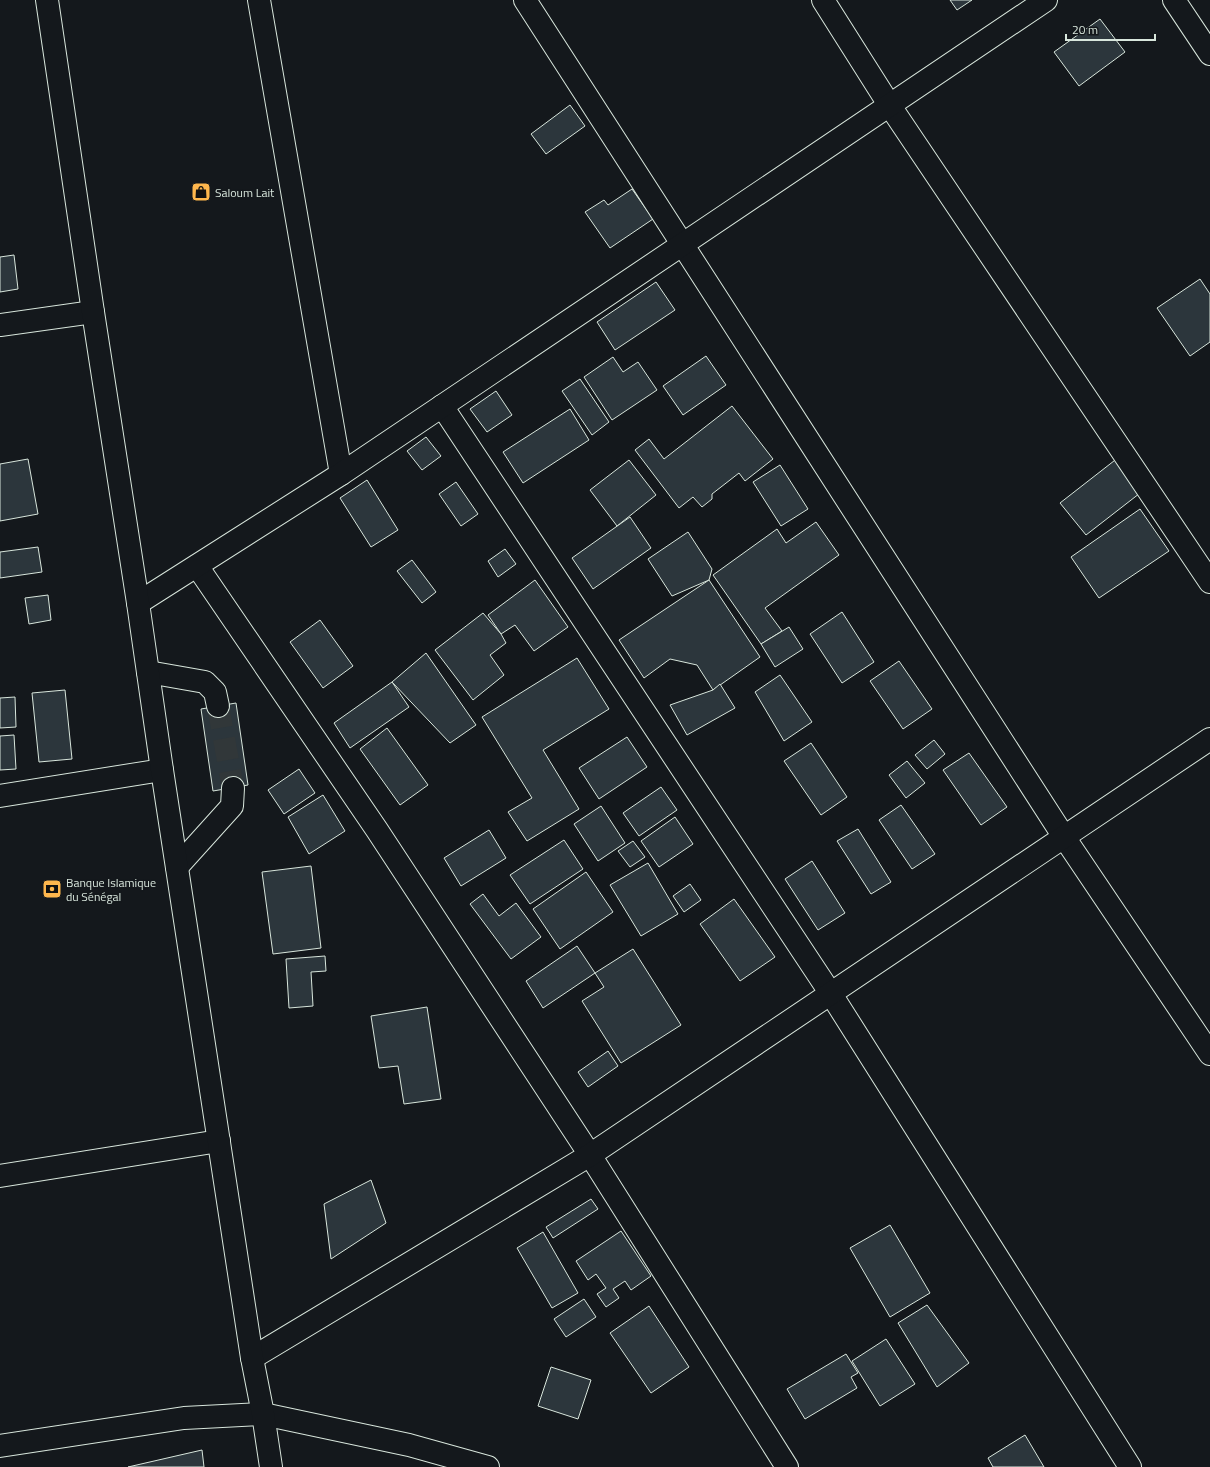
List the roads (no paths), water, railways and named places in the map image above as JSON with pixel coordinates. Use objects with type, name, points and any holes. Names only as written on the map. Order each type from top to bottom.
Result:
[{"type":"main road","points":[[47,0],[162,770],[252,1358],[263,1414],[271,1467]]},
{"type":"main road","points":[[259,0],[341,474]]},
{"type":"main road","points":[[525,0],[1064,837],[1210,1054]]},
{"type":"main road","points":[[823,0],[890,106],[1210,582]]},
{"type":"main road","points":[[138,604],[341,474],[1046,0]]},
{"type":"main road","points":[[1174,0],[1210,54]]},
{"type":"main road","points":[[0,325],[93,312]]},
{"type":"main road","points":[[442,406],[830,994],[1130,1467]]},
{"type":"main road","points":[[197,566],[377,830],[590,1156],[787,1467]]},
{"type":"main road","points":[[148,672],[205,682],[215,692],[218,706]]},
{"type":"main road","points":[[252,1358],[590,1156],[1210,739]]},
{"type":"main road","points":[[0,796],[162,770]]},
{"type":"main road","points":[[177,867],[232,806],[233,788]]},
{"type":"main road","points":[[0,1176],[219,1141]]},
{"type":"main road","points":[[0,1446],[184,1418],[263,1414],[409,1445],[475,1465]]},
{"type":"tunnel","points":[[218,706],[233,788]]},
{"type":"place","name":"Saloum Lait","points":[[201,192]]},
{"type":"place","name":"Banque Islamique du Sénégal","points":[[52,889]]}]
